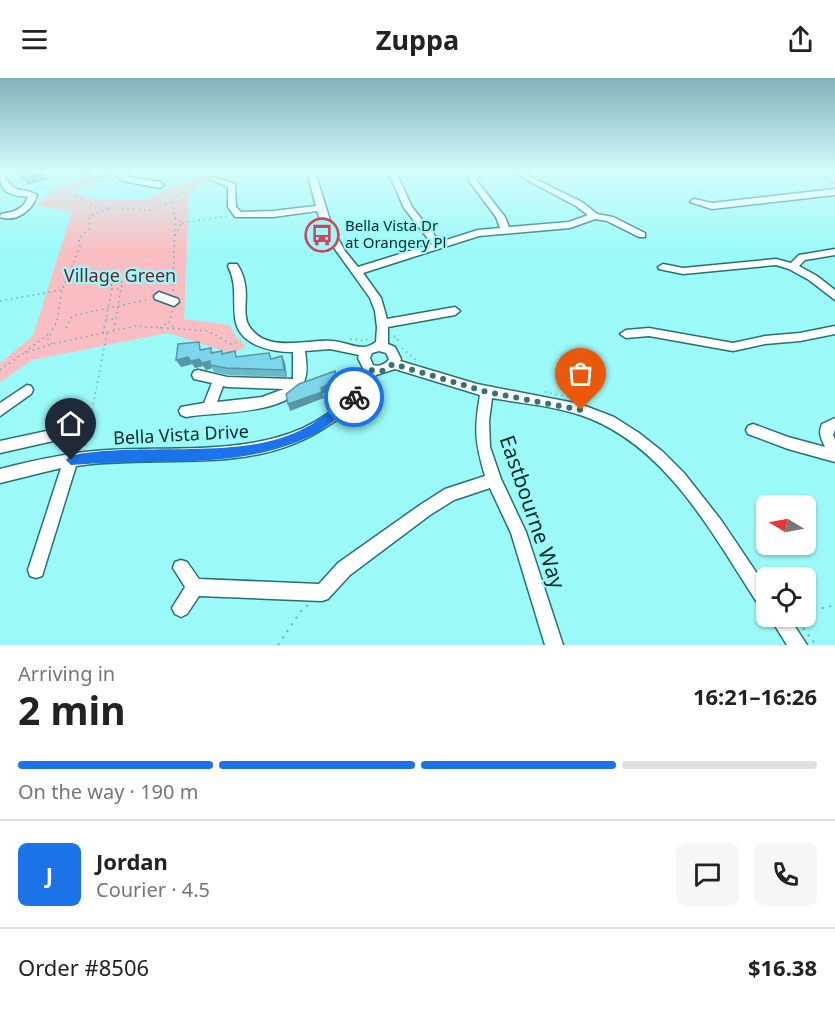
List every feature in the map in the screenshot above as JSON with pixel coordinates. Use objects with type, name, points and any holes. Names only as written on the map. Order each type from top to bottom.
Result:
[{"type":"street","points":[[4,216],[19,218],[32,198]]},
{"type":"street","points":[[232,198],[232,207],[238,215],[273,214],[321,208]]},
{"type":"street","points":[[318,198],[332,238],[377,299],[384,324],[382,346]]},
{"type":"street","points":[[404,198],[408,208],[438,245]]},
{"type":"street","points":[[486,198],[500,217],[505,230]]},
{"type":"street","points":[[568,198],[594,216],[610,219],[642,236]]},
{"type":"street","points":[[699,203],[712,206],[778,198]]},
{"type":"street","points":[[357,271],[478,233],[570,225],[594,216]]},
{"type":"street","points":[[793,267],[801,257],[835,252]]},
{"type":"street","points":[[663,267],[683,271],[776,262],[793,267],[813,278],[835,296]]},
{"type":"street","points":[[232,266],[240,276],[241,322],[250,336],[268,344],[299,348],[337,346],[366,353]]},
{"type":"street","points":[[680,282],[683,271]]},
{"type":"street","points":[[159,296],[174,302]]},
{"type":"street","points":[[384,324],[450,316]]},
{"type":"street","points":[[626,334],[649,332],[733,347],[835,330]]},
{"type":"street","points":[[393,364],[394,354],[382,346],[372,348],[366,353],[365,363],[372,370],[382,371],[393,364],[487,392],[581,410],[631,434],[659,457],[682,481],[756,587]]},
{"type":"street","points":[[186,411],[209,406],[263,403],[275,400],[297,384],[300,374],[299,348]]},
{"type":"street","name":"Bella Vista Drive","points":[[0,476],[71,460],[110,456],[235,453],[274,446],[327,421],[362,388],[372,370]]},
{"type":"street","points":[[198,375],[219,381],[271,385],[297,384]]},
{"type":"street","points":[[209,406],[219,381]]},
{"type":"street","points":[[0,410],[27,390]]},
{"type":"street","name":"Eastbourne Way","points":[[487,392],[482,421],[483,447],[518,532],[554,645]]},
{"type":"street","points":[[835,424],[827,428],[826,435],[835,454]]},
{"type":"street","points":[[0,447],[79,430]]},
{"type":"street","points":[[753,430],[788,443],[835,454]]},
{"type":"street","points":[[36,570],[71,460]]},
{"type":"street","points":[[195,587],[322,593],[344,569],[425,510],[450,494],[495,480]]},
{"type":"street","points":[[181,568],[195,587]]},
{"type":"street","points":[[181,608],[195,587]]},
{"type":"street","points":[[785,627],[798,645]]},
{"type":"path","points":[[78,198],[95,203],[99,208]]},
{"type":"path","points":[[165,206],[175,198]]},
{"type":"path","points":[[699,203],[703,198]]},
{"type":"path","points":[[160,328],[169,322],[174,302],[172,284],[175,217],[171,201]]},
{"type":"path","points":[[99,208],[141,211],[165,206],[172,208]]},
{"type":"path","points":[[52,344],[48,339],[57,321],[62,290],[80,247],[79,238],[90,228],[89,218],[99,208]]},
{"type":"path","points":[[95,213],[110,208]]},
{"type":"path","points":[[175,217],[182,223],[238,215]]},
{"type":"path","points":[[174,237],[182,223]]},
{"type":"path","points":[[102,333],[112,289],[110,286],[118,281],[123,282],[113,331]]},
{"type":"path","points":[[66,328],[72,316],[159,296],[166,292],[172,284]]},
{"type":"path","points":[[112,289],[121,288]]},
{"type":"path","points":[[0,301],[62,290]]},
{"type":"path","points":[[105,321],[116,319]]},
{"type":"path","points":[[169,322],[174,329]]},
{"type":"path","points":[[22,354],[52,344],[136,326],[208,331],[231,344],[243,341]]},
{"type":"path","points":[[0,370],[51,332]]},
{"type":"path","points":[[85,446],[107,332]]},
{"type":"path","points":[[394,336],[397,337],[407,354],[417,361]]},
{"type":"path","points":[[544,392],[573,398]]},
{"type":"path","points":[[755,561],[759,567]]},
{"type":"path","points":[[278,645],[301,611],[322,593]]},
{"type":"path","points":[[816,610],[835,605]]},
{"type":"path","points":[[802,627],[816,645]]},
{"type":"green space","name":"Village Green","points":[[44,198],[189,198],[184,319],[230,325],[236,337],[246,346],[233,354],[168,333],[32,360],[0,382],[0,363],[33,336],[72,212],[35,205]]},
{"type":"building","points":[[199,342],[200,350],[211,348],[211,353],[222,351],[222,354],[235,351],[236,357],[269,353],[271,359],[282,356],[284,370],[226,368],[210,365],[210,361],[202,363],[199,359],[191,361],[188,357],[176,360],[178,344]]},
{"type":"building","points":[[335,371],[337,380],[321,388],[322,392],[288,404],[286,394],[299,384]]},
{"type":"way so far","points":[[354,397],[372,370],[382,371],[393,364],[487,392],[581,410]]},
{"type":"place","name":"Bella Vista Dr at Orangery Pl","points":[[322,235]]},
{"type":"route","points":[[71,460],[110,456],[235,453],[274,446],[327,421],[354,397]]}]
